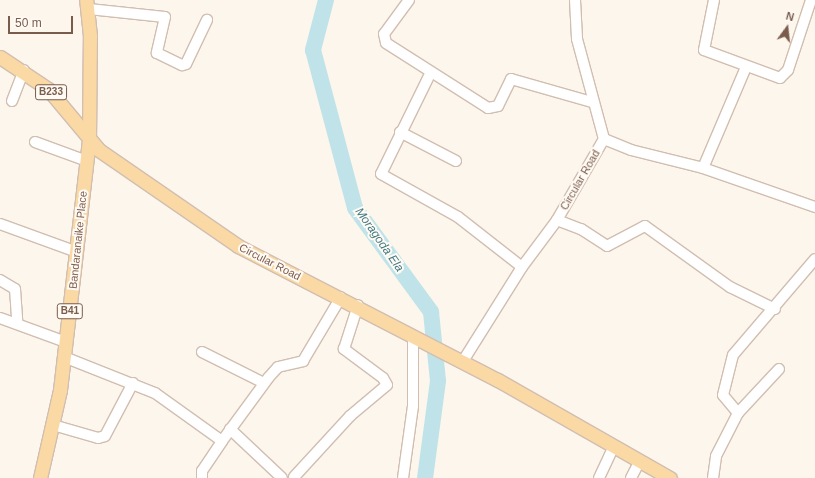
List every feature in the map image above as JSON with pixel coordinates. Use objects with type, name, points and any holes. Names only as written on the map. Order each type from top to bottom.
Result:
[{"type":"main road","name":"Bandaranaike Place","points":[[40,478],[53,425],[64,358],[87,162],[89,141],[87,5]]},
{"type":"main road","name":"B233","points":[[0,57],[24,70],[48,89],[89,141]]},
{"type":"main road","name":"Circular Road","points":[[89,141],[238,246],[341,297],[410,335],[463,361],[670,478]]},
{"type":"street","points":[[409,0],[383,38],[430,74],[492,109],[498,106],[511,79],[592,102]]},
{"type":"street","points":[[575,0],[577,39],[592,102],[604,139],[631,150],[703,168],[815,207]]},
{"type":"street","points":[[714,0],[704,50],[746,67],[780,78],[788,70],[811,0]]},
{"type":"street","points":[[87,5],[165,17],[157,53],[182,65],[186,64],[207,20]]},
{"type":"street","points":[[703,168],[746,67]]},
{"type":"street","points":[[12,101],[24,70]]},
{"type":"street","points":[[430,74],[382,167],[384,179],[458,217],[522,267]]},
{"type":"street","points":[[400,132],[456,161]]},
{"type":"street","name":"Circular Road","points":[[463,361],[522,267],[557,220],[604,139]]},
{"type":"street","points":[[35,142],[87,162]]},
{"type":"street","points":[[557,220],[581,229],[607,246],[645,226],[730,287],[775,309]]},
{"type":"street","points":[[0,224],[77,252]]},
{"type":"street","points":[[738,413],[723,395],[733,355],[775,309],[814,262]]},
{"type":"street","points":[[0,280],[15,289],[17,321]]},
{"type":"street","points":[[202,478],[202,471],[230,429],[264,383],[278,367],[303,361],[341,297]]},
{"type":"street","points":[[293,478],[350,416],[386,388],[383,378],[344,349],[358,306]]},
{"type":"street","points":[[0,318],[17,321],[66,342]]},
{"type":"street","points":[[402,478],[416,372],[410,335]]},
{"type":"street","points":[[202,352],[264,383]]},
{"type":"street","points":[[64,358],[132,383],[164,399],[222,441]]},
{"type":"street","points":[[713,478],[716,456],[738,413],[779,369]]},
{"type":"street","points":[[53,425],[98,438],[105,436],[132,383]]},
{"type":"street","points":[[230,429],[282,478]]},
{"type":"street","points":[[599,478],[614,446]]},
{"type":"street","points":[[631,478],[640,460]]},
{"type":"waterway","name":"Moragoda Ela","points":[[326,0],[313,50],[355,208],[431,312],[438,381],[425,478]]}]
